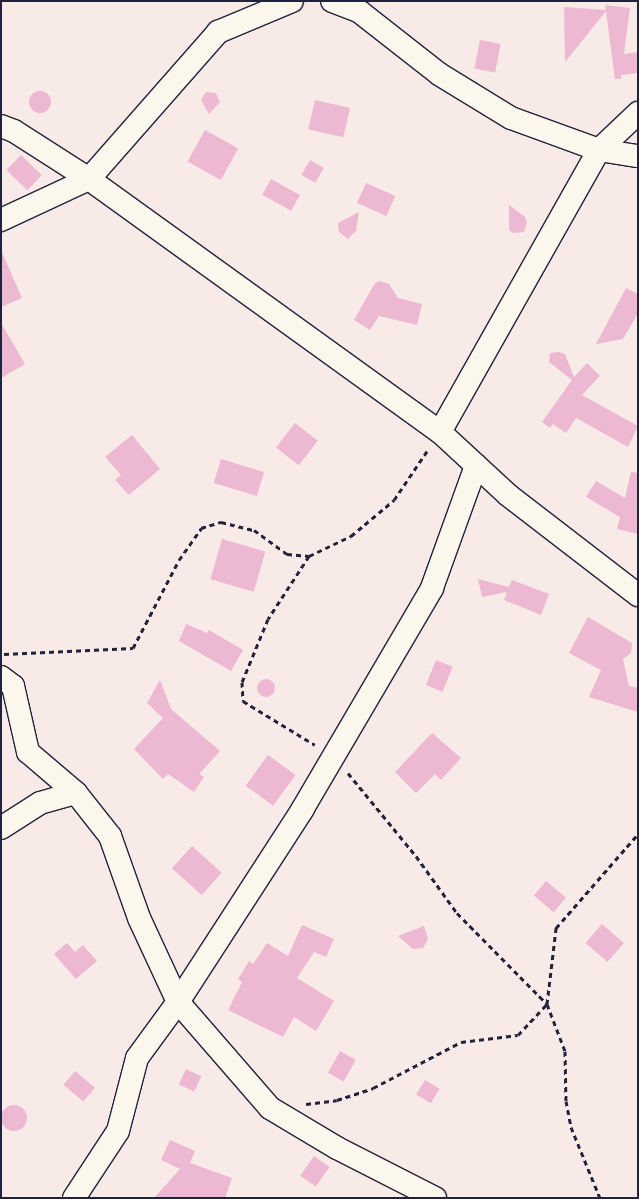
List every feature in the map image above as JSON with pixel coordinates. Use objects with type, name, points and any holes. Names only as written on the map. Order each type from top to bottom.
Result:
[{"type":"street","points":[[1,220],[89,179],[218,32],[292,1]]},
{"type":"street","points":[[332,1],[360,12],[439,74],[511,118],[599,150],[638,156]]},
{"type":"street","points":[[440,432],[599,150],[638,113]]},
{"type":"street","points":[[1,126],[14,131],[89,179],[440,432],[508,495],[638,595]]},
{"type":"street","points":[[74,1198],[118,1131],[137,1058],[178,1002],[334,756],[432,588],[476,466]]},
{"type":"street","points":[[1,677],[13,686],[28,752],[76,793],[110,836],[139,918],[178,1002],[270,1108],[336,1148],[435,1198]]},
{"type":"street","points":[[1,828],[40,803],[76,793]]},
{"type":"path","points":[[440,432],[394,500],[351,536],[310,556],[268,619],[242,682],[243,701],[334,756],[416,856],[457,913],[547,1004],[565,1051],[566,1101],[571,1127],[600,1198]]},
{"type":"path","points":[[1,655],[132,648],[179,560],[201,528],[221,522],[254,530],[287,554],[310,556]]},
{"type":"path","points":[[270,1108],[337,1100],[373,1088],[461,1042],[518,1035],[547,1004],[556,928],[638,834]]},
{"type":"building","points":[[605,5],[630,8],[624,54],[638,52],[638,73],[621,75],[621,79],[615,79],[606,11],[565,62],[564,7],[606,10]]},
{"type":"building","points":[[480,40],[501,44],[495,72],[474,68]]},
{"type":"building","points":[[40,91],[48,94],[51,102],[48,110],[40,113],[32,110],[29,102],[32,94]]},
{"type":"building","points":[[206,92],[216,93],[220,102],[209,114],[201,100]]},
{"type":"building","points":[[315,100],[350,108],[343,137],[308,129]]},
{"type":"building","points":[[205,130],[238,148],[221,180],[188,161]]},
{"type":"building","points":[[21,155],[42,175],[27,190],[6,170]]},
{"type":"building","points":[[310,160],[324,168],[315,183],[302,175]]},
{"type":"building","points":[[271,179],[300,195],[291,211],[262,195]]},
{"type":"building","points":[[366,183],[395,196],[386,216],[357,203]]},
{"type":"building","points":[[509,205],[525,217],[527,222],[524,232],[513,233],[509,230]]},
{"type":"building","points":[[359,212],[356,231],[348,239],[339,232],[338,223]]},
{"type":"building","points":[[1,250],[22,298],[1,307]]},
{"type":"building","points":[[380,281],[389,284],[398,298],[422,304],[417,325],[379,316],[370,330],[354,320],[375,283]]},
{"type":"building","points":[[626,288],[638,294],[638,313],[623,339],[596,344]]},
{"type":"building","points":[[1,323],[25,364],[1,378]]},
{"type":"building","points":[[559,352],[565,354],[574,377],[587,363],[600,376],[582,395],[638,426],[628,447],[576,418],[566,433],[553,424],[550,428],[542,422],[572,380],[549,362],[550,353]]},
{"type":"building","points":[[295,423],[318,441],[299,465],[276,447]]},
{"type":"building","points":[[132,435],[160,469],[129,495],[115,480],[121,475],[105,457]]},
{"type":"building","points":[[221,459],[264,472],[257,496],[214,483]]},
{"type":"building","points":[[631,472],[638,473],[638,534],[617,529],[620,517],[586,497],[596,481],[625,498]]},
{"type":"building","points":[[222,539],[265,551],[254,592],[210,579]]},
{"type":"building","points":[[478,579],[509,587],[512,580],[549,594],[541,615],[504,600],[507,592],[482,597]]},
{"type":"building","points":[[588,617],[632,643],[631,653],[623,659],[629,686],[638,688],[638,712],[589,697],[601,670],[569,653]]},
{"type":"building","points":[[186,624],[207,633],[209,630],[243,650],[231,671],[179,641]]},
{"type":"building","points":[[436,660],[453,667],[443,692],[426,685]]},
{"type":"building","points":[[262,679],[270,679],[275,684],[273,695],[262,697],[257,692],[257,684]]},
{"type":"building","points":[[160,680],[171,709],[220,751],[199,774],[204,777],[194,792],[168,774],[163,779],[134,749],[163,718],[147,703]]},
{"type":"building","points":[[432,733],[461,758],[441,780],[435,774],[416,793],[395,772]]},
{"type":"building","points":[[268,755],[296,775],[273,806],[246,786]]},
{"type":"building","points":[[192,846],[222,873],[202,895],[172,868]]},
{"type":"building","points":[[546,881],[566,898],[554,912],[534,896]]},
{"type":"building","points":[[602,924],[624,943],[607,962],[586,943]]},
{"type":"building","points":[[302,925],[334,939],[326,957],[314,952],[297,978],[334,1001],[316,1031],[294,1017],[283,1037],[228,1010],[242,982],[238,979],[249,961],[253,964],[267,943],[288,956]]},
{"type":"building","points":[[424,926],[428,939],[423,948],[413,949],[398,936]]},
{"type":"building","points":[[67,943],[75,952],[83,945],[97,961],[76,979],[54,954]]},
{"type":"building","points":[[340,1051],[356,1060],[344,1082],[328,1073]]},
{"type":"building","points":[[186,1069],[201,1076],[194,1092],[179,1084]]},
{"type":"building","points":[[75,1071],[95,1088],[83,1102],[63,1085]]},
{"type":"building","points":[[425,1080],[440,1089],[431,1103],[416,1095]]},
{"type":"building","points":[[14,1105],[23,1109],[27,1118],[23,1127],[14,1131],[5,1127],[1,1118],[5,1109]]},
{"type":"building","points":[[170,1140],[195,1151],[190,1163],[232,1178],[225,1198],[154,1198],[180,1169],[161,1160]]},
{"type":"building","points":[[314,1156],[330,1167],[316,1187],[300,1176]]}]
